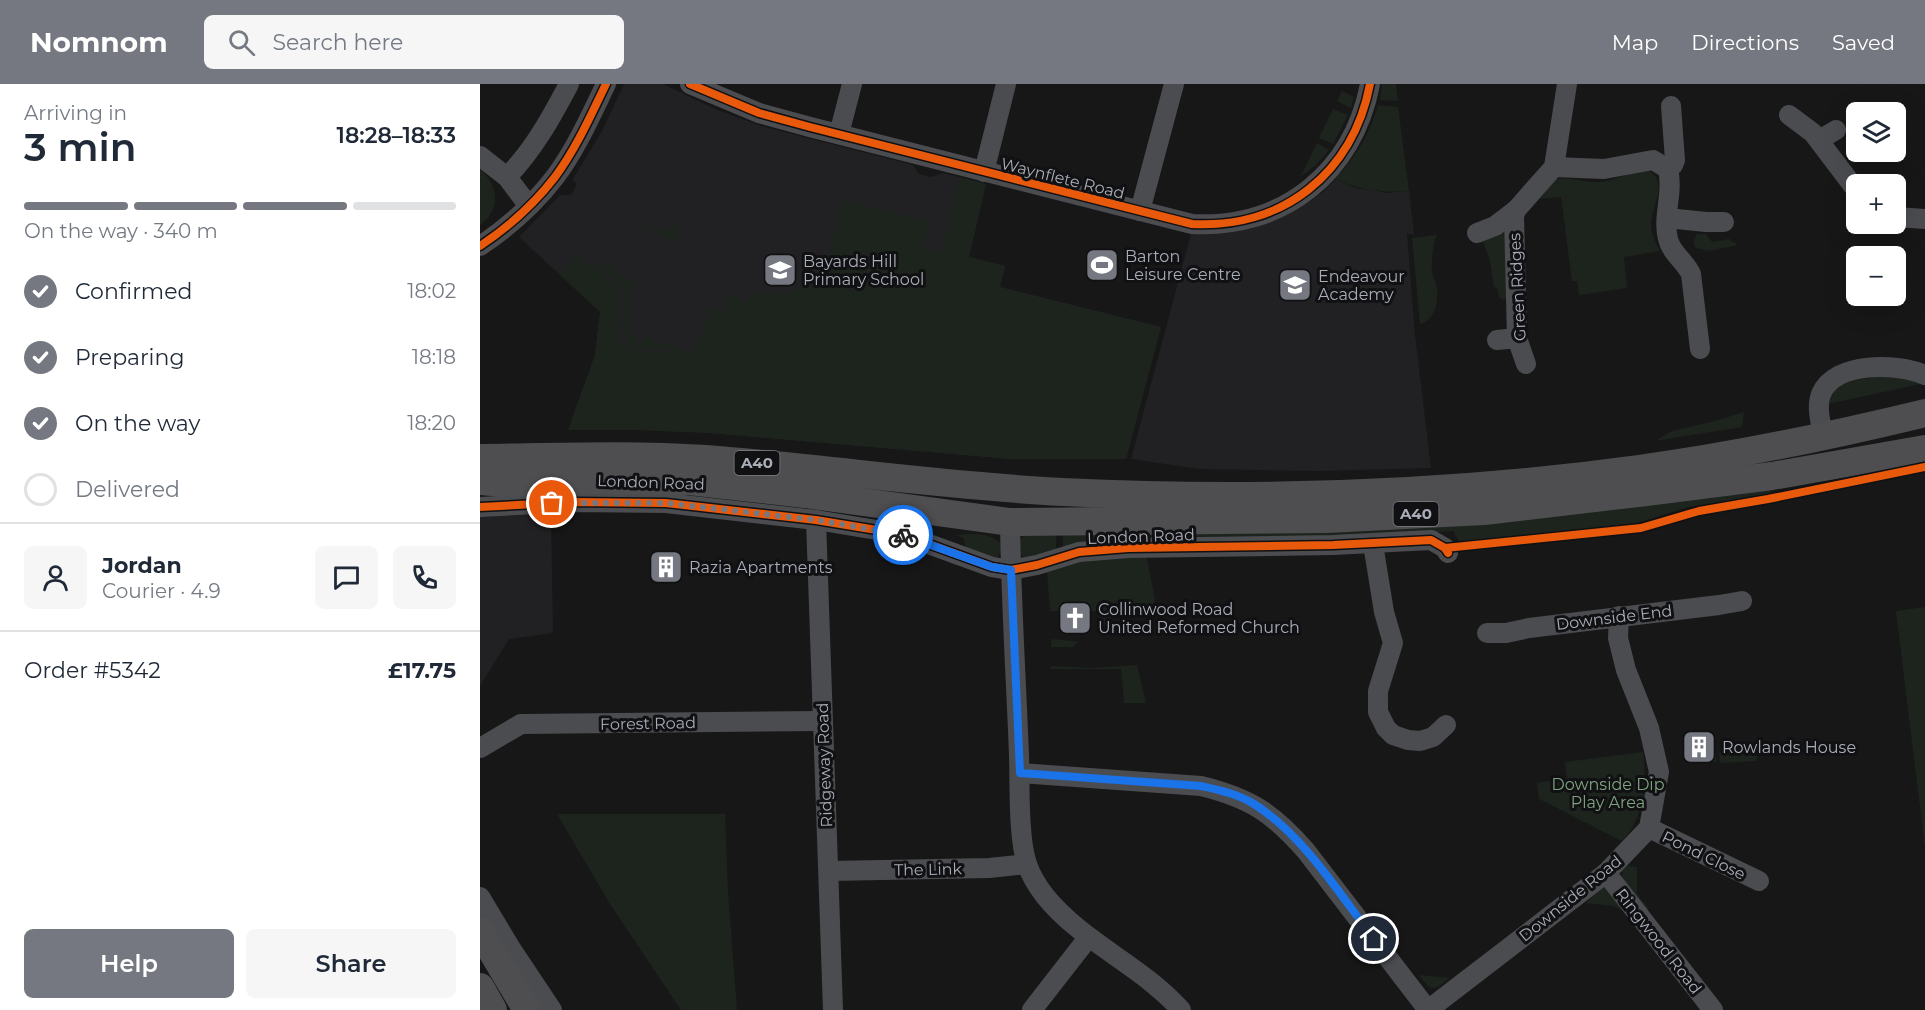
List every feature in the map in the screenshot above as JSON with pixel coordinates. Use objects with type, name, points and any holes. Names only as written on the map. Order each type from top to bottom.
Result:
[{"type":"highway","name":"A40","points":[[1644,480],[1925,413]]},
{"type":"highway","name":"A40","points":[[1644,480],[1772,476],[1925,449]]},
{"type":"highway","name":"London Road","points":[[480,458],[605,456],[703,459],[1032,490],[1182,495],[1329,494],[1644,480]]},
{"type":"highway","name":"London Road","points":[[488,484],[594,480],[689,481],[805,494],[1010,522],[1326,519],[1484,511],[1644,480]]},
{"type":"highway","points":[[480,931],[527,1010]]},
{"type":"highway","points":[[480,987],[493,1010]]},
{"type":"street","points":[[507,177],[524,160],[542,134],[569,84]]},
{"type":"street","points":[[480,246],[496,235],[555,176],[570,153],[606,84]]},
{"type":"street","name":"Waynflete Road","points":[[690,84],[759,113],[1191,224],[1209,225],[1240,220],[1281,207],[1311,187],[1342,156],[1352,139],[1370,84]]},
{"type":"street","points":[[839,134],[852,84]]},
{"type":"street","points":[[984,172],[1006,84]]},
{"type":"street","points":[[1140,211],[1174,84]]},
{"type":"street","points":[[1567,84],[1554,167],[1604,169],[1653,160],[1660,162],[1668,169],[1671,186],[1667,218],[1669,242],[1691,274],[1700,349]]},
{"type":"street","points":[[1668,169],[1674,165],[1675,160],[1671,106]]},
{"type":"street","points":[[1789,115],[1813,133],[1846,176]]},
{"type":"street","points":[[1819,140],[1836,130]]},
{"type":"street","points":[[480,156],[507,177],[528,205]]},
{"type":"street","name":"Green Ridges","points":[[1477,233],[1494,226],[1516,210],[1554,167]]},
{"type":"street","name":"Green Ridges","points":[[1516,210],[1513,233],[1517,338],[1526,364]]},
{"type":"street","points":[[1667,218],[1724,222]]},
{"type":"street","points":[[1906,218],[1925,219]]},
{"type":"street","points":[[1497,340],[1517,338]]},
{"type":"street","points":[[1823,436],[1819,404],[1821,394],[1835,378],[1853,371],[1888,366],[1909,369],[1925,375]]},
{"type":"street","name":"London Road","points":[[480,507],[573,502],[666,503],[816,520],[901,534],[992,567],[1011,570],[1037,565],[1079,552],[1128,548],[1373,544],[1431,540],[1445,548],[1448,553]]},
{"type":"street","name":"Ridgeway Road","points":[[816,520],[833,1010]]},
{"type":"street","points":[[1010,522],[1023,842],[1027,864],[1034,880],[1064,918],[1088,938],[1148,978],[1181,1010]]},
{"type":"street","points":[[1373,544],[1384,612],[1393,643],[1378,691],[1378,712],[1386,728],[1393,735],[1408,740],[1420,741],[1433,737],[1446,724]]},
{"type":"street","name":"Downside End","points":[[1487,633],[1506,633],[1529,628],[1742,601]]},
{"type":"street","points":[[1619,616],[1618,638],[1626,670],[1648,728],[1659,772],[1649,828]]},
{"type":"street","name":"Forest Road","points":[[480,748],[521,724],[822,721]]},
{"type":"street","points":[[1020,773],[1201,786],[1229,793],[1253,803],[1284,826],[1306,851],[1428,1010]]},
{"type":"street","name":"Downside Road","points":[[1428,1010],[1606,873],[1649,828]]},
{"type":"street","name":"Pond Close","points":[[1649,828],[1759,881]]},
{"type":"street","name":"The Link","points":[[829,871],[989,868],[1027,864]]},
{"type":"street","name":"Ringwood Road","points":[[1606,873],[1713,1010]]},
{"type":"street","points":[[480,897],[552,1010]]},
{"type":"street","points":[[1032,1010],[1088,938]]},
{"type":"shaded area","name":"Bayards Hill Primary School","points":[[624,84],[663,84],[715,109],[761,126],[913,165],[919,174],[931,177],[943,173],[986,184],[969,257],[1005,266],[1000,287],[1161,327],[1126,459],[1010,459],[710,433],[568,430],[595,355],[600,312],[519,237],[560,195],[571,195],[577,184],[573,179],[602,131]]},
{"type":"shaded area","name":"Endeavour Academy","points":[[1335,179],[1356,188],[1386,193],[1409,191],[1414,234],[1407,234],[1415,335],[1431,468],[1320,471],[1200,469],[1131,459],[1191,234],[1234,232],[1253,228],[1306,204],[1323,192]]},
{"type":"shaded area","points":[[551,513],[553,633],[509,639],[480,686],[480,517]]},
{"type":"green space","points":[[1382,84],[1396,84],[1398,101],[1380,100]]},
{"type":"green space","points":[[1342,91],[1354,97],[1351,108],[1337,101]]},
{"type":"green space","points":[[1378,105],[1398,107],[1409,191],[1371,190],[1335,179],[1361,145]]},
{"type":"green space","points":[[1333,109],[1348,115],[1333,144],[1319,138]]},
{"type":"green space","points":[[1317,143],[1329,150],[1316,165],[1301,176]]},
{"type":"green space","points":[[480,169],[491,183],[495,198],[492,212],[480,225]]},
{"type":"green space","points":[[1645,169],[1653,174],[1659,186],[1651,224],[1660,251],[1624,257],[1627,288],[1579,295],[1577,281],[1572,281],[1561,197],[1538,199],[1556,179],[1599,182]]},
{"type":"green space","name":"Bayards Hill Primary School","points":[[960,177],[986,184],[969,257],[1005,266],[1000,287],[1161,327],[1126,459],[1010,459],[710,433],[568,430],[595,355],[600,312],[560,275],[577,256],[588,267],[593,262],[620,292],[617,324],[620,339],[624,345],[635,350],[665,353],[677,344],[686,353],[697,345],[695,342],[699,341],[703,334],[711,308],[724,311],[728,295],[746,302],[749,299],[749,293],[767,295],[784,293],[796,289],[811,278],[829,275],[830,272],[825,271],[842,200],[929,221],[923,248],[942,252]]},
{"type":"green space","points":[[674,221],[676,235],[674,240],[663,239],[650,227],[643,227],[643,223],[667,230]]},
{"type":"green space","points":[[1507,225],[1507,298],[1503,300],[1499,297],[1497,287],[1494,287],[1490,261],[1482,238]]},
{"type":"green space","points":[[1697,234],[1706,234],[1712,242],[1729,239],[1738,245],[1709,251],[1696,248],[1693,242]]},
{"type":"green space","points":[[1437,235],[1433,247],[1432,271],[1437,289],[1437,300],[1432,315],[1420,324],[1412,238]]},
{"type":"green space","points":[[596,260],[624,276],[623,279],[638,283],[631,291],[628,332],[638,338],[639,348],[629,345],[621,327],[624,291]]},
{"type":"green space","points":[[642,333],[655,342],[667,345],[671,341],[673,343],[665,350],[642,348]]},
{"type":"green space","points":[[1891,376],[1925,383],[1828,404],[1831,395],[1844,384]]},
{"type":"green space","points":[[1744,412],[1742,427],[1655,441],[1672,431]]},
{"type":"green space","points":[[1769,490],[1774,495],[1688,507],[1637,523],[1607,529],[1460,543],[1453,531],[1063,549],[1063,533]]},
{"type":"green space","points":[[1027,533],[1056,534],[1056,550],[1026,559],[1018,552],[1020,539]]},
{"type":"green space","points":[[956,535],[991,537],[1002,545],[1003,550],[996,558],[967,551],[963,538]]},
{"type":"green space","points":[[1146,554],[1155,600],[1150,607],[1141,608],[1141,612],[1133,614],[1133,617],[1111,617],[1111,625],[1100,625],[1100,611],[1050,611],[1047,572],[1082,561]]},
{"type":"green space","points":[[1925,607],[1925,848],[1896,611]]},
{"type":"green space","points":[[1051,639],[1081,642],[1076,643],[1073,647],[1051,647]]},
{"type":"green space","points":[[1137,665],[1146,703],[1124,703],[1121,669],[1051,669],[1051,666],[1093,668]]},
{"type":"green space","points":[[1756,750],[1757,761],[1720,763],[1719,752]]},
{"type":"green space","name":"Downside Dip Play Area","points":[[1643,752],[1645,776],[1643,799],[1636,821],[1622,841],[1539,799],[1537,783],[1567,778],[1565,762]]},
{"type":"green space","points":[[1716,753],[1716,762],[1690,763],[1690,754]]},
{"type":"green space","points":[[557,814],[725,814],[737,1010],[681,1010],[610,904]]},
{"type":"green space","points":[[1623,865],[1637,867],[1637,894],[1649,909],[1645,911],[1622,878]]},
{"type":"green space","points":[[1603,887],[1608,888],[1624,911],[1613,906],[1586,903]]},
{"type":"green space","points":[[1419,975],[1449,978],[1433,988]]},
{"type":"cycle path","points":[[480,246],[520,214],[555,177],[589,120],[606,84]]},
{"type":"cycle path","points":[[690,84],[759,113],[1192,224],[1225,223],[1256,217],[1284,205],[1309,189],[1330,169],[1348,144],[1361,116],[1370,84]]},
{"type":"cycle path","points":[[1445,548],[1641,528],[1699,511],[1925,467]]},
{"type":"cycle path","points":[[480,507],[573,502],[666,503],[816,520],[901,534],[992,567],[1011,570],[1037,565],[1079,552],[1128,548],[1333,545],[1431,540],[1445,548],[1448,553]]},
{"type":"way so far","points":[[552,503],[666,503],[816,520],[903,535]]},
{"type":"place","name":"Barton Leisure Centre","points":[[1102,265]]},
{"type":"place","name":"Bayards Hill Primary School","points":[[780,270]]},
{"type":"place","name":"Endeavour Academy","points":[[1295,285]]},
{"type":"place","name":"Razia Apartments","points":[[666,567]]},
{"type":"place","name":"Collinwood Road United Reformed Church","points":[[1075,618]]},
{"type":"place","name":"Rowlands House","points":[[1699,747]]},
{"type":"route","points":[[903,535],[992,567],[1011,570],[1020,773],[1201,786],[1229,793],[1253,803],[1284,826],[1374,939]]}]
